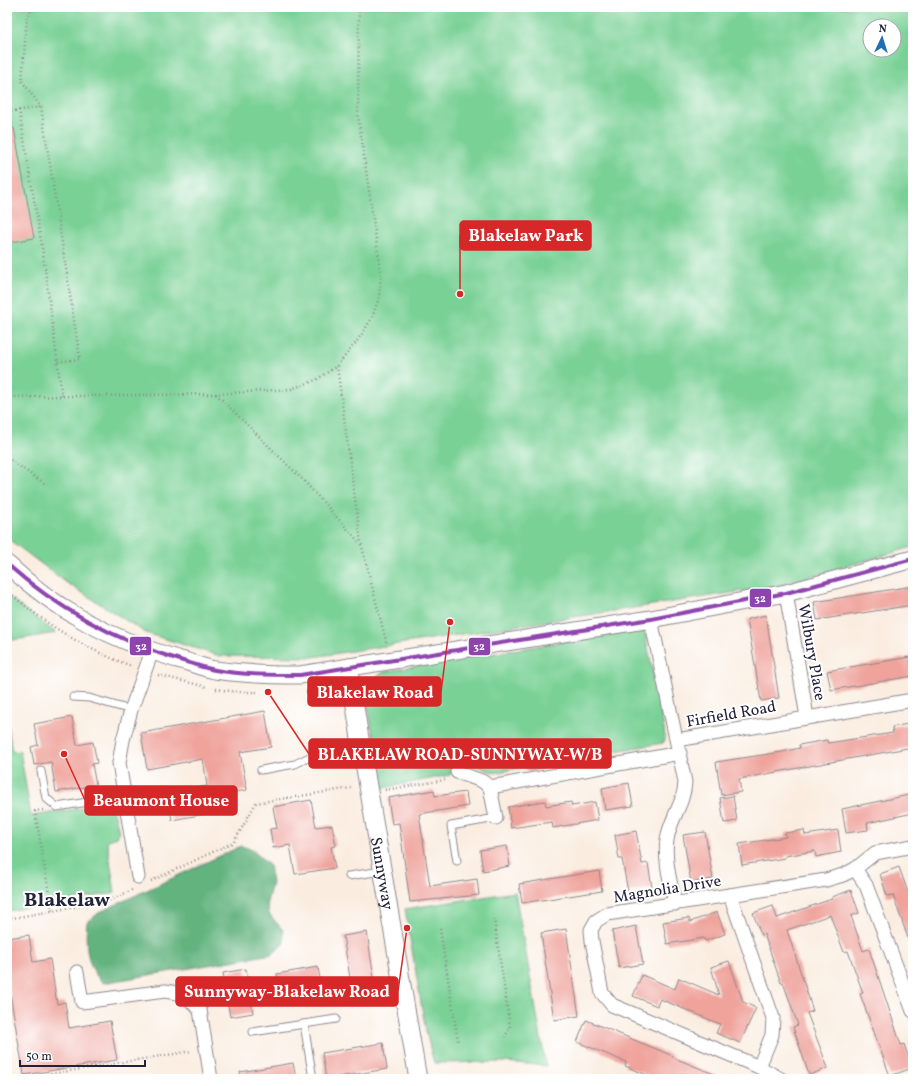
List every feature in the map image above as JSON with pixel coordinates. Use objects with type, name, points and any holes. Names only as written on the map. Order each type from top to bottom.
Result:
[{"type":"street","points":[[7,564],[32,587],[71,614],[113,635],[152,651],[214,670],[300,675],[390,659],[652,619],[786,593],[913,559]]},
{"type":"street","name":"Wilbury Place","points":[[786,593],[807,717]]},
{"type":"street","name":"Firfield Road","points":[[652,619],[677,740],[913,700]]},
{"type":"street","points":[[142,880],[119,763],[131,710],[152,651]]},
{"type":"street","name":"Sunnyway","points":[[349,667],[368,789],[418,1079]]},
{"type":"street","points":[[674,904],[666,856],[667,840],[685,792],[686,782],[677,740]]},
{"type":"street","points":[[490,787],[680,753]]},
{"type":"street","points":[[453,776],[482,781],[490,787],[496,818]]},
{"type":"street","name":"Magnolia Drive","points":[[781,1079],[759,1067],[612,1005],[602,993],[592,941],[591,930],[596,921],[607,914],[826,880],[843,876],[856,868],[875,852],[913,846]]},
{"type":"street","points":[[856,868],[866,885],[913,1011]]},
{"type":"street","points":[[730,895],[773,1018],[772,1035],[759,1067]]},
{"type":"street","points":[[77,972],[82,1002],[166,991],[184,994],[200,1010],[211,1079]]},
{"type":"lane","points":[[73,697],[89,698],[131,710]]},
{"type":"lane","points":[[260,770],[295,764],[320,752],[361,745]]},
{"type":"lane","points":[[41,771],[46,798],[57,807],[125,796]]},
{"type":"lane","points":[[457,861],[451,826],[496,818]]},
{"type":"lane","points":[[349,876],[382,871]]},
{"type":"lane","points":[[253,1032],[336,1018]]},
{"type":"lane","points":[[304,1024],[313,1079]]},
{"type":"path","points":[[33,7],[27,17],[22,81],[41,106],[80,359],[58,362]]},
{"type":"path","points":[[7,397],[216,394],[291,389],[316,380],[337,366],[372,318],[379,298],[381,274],[358,115],[358,7]]},
{"type":"path","points":[[7,112],[41,106]]},
{"type":"path","points":[[19,110],[42,247],[62,396]]},
{"type":"path","points":[[337,366],[361,543],[390,659],[393,678]]},
{"type":"path","points":[[216,394],[304,481],[361,543]]},
{"type":"path","points":[[7,458],[47,486]]},
{"type":"path","points":[[142,880],[234,842],[256,803],[442,779],[453,776]]},
{"type":"path","points":[[52,911],[35,811],[57,807]]},
{"type":"path","points":[[7,919],[108,901],[133,889]]},
{"type":"path","points":[[494,919],[510,1027],[505,1037]]},
{"type":"path","points":[[440,929],[458,1041]]},
{"type":"path","points":[[19,1079],[206,1049]]},
{"type":"path","points":[[7,1063],[9,1079]]},
{"type":"green space","points":[[7,7],[913,7],[913,547],[777,586],[313,657],[220,656],[146,633],[67,583],[7,538]]},
{"type":"green space","points":[[7,596],[56,633],[7,641]]},
{"type":"green space","points":[[644,628],[664,729],[665,740],[663,743],[550,762],[547,767],[531,771],[524,767],[494,773],[457,758],[450,775],[383,788],[366,697],[366,685],[383,672]]},
{"type":"green space","points":[[7,721],[12,752],[20,751],[31,816],[107,804],[115,815],[119,832],[116,837],[107,841],[115,893],[7,911]]},
{"type":"green space","points":[[241,846],[251,849],[269,865],[272,883],[267,902],[269,914],[283,930],[284,943],[272,954],[103,983],[97,977],[88,954],[86,938],[87,922],[100,912]]},
{"type":"green space","points":[[515,892],[546,1066],[505,1062],[434,1063],[426,1032],[405,909]]},
{"type":"building","points":[[7,128],[14,128],[34,238],[7,243]]},
{"type":"building","points":[[913,586],[913,605],[817,620],[814,602]]},
{"type":"building","points":[[766,615],[779,698],[761,701],[747,619]]},
{"type":"building","points":[[910,657],[913,676],[831,690],[827,671]]},
{"type":"building","points":[[265,711],[271,747],[240,752],[247,790],[224,794],[227,807],[215,809],[216,812],[172,820],[167,793],[207,786],[203,759],[147,769],[141,733]]},
{"type":"building","points":[[72,717],[77,745],[93,742],[97,763],[92,764],[96,785],[56,792],[51,762],[34,765],[31,747],[38,745],[34,724]]},
{"type":"building","points":[[913,723],[913,747],[739,779],[741,792],[721,795],[716,762],[782,752],[800,748],[799,745],[827,740],[828,743],[893,733],[892,727]]},
{"type":"building","points":[[629,783],[633,806],[605,810],[602,788]]},
{"type":"building","points":[[434,790],[435,796],[466,792],[468,806],[419,814],[430,886],[477,879],[479,895],[410,902],[399,823],[392,824],[388,798]]},
{"type":"building","points":[[913,794],[913,813],[867,823],[868,830],[846,833],[842,809]]},
{"type":"building","points":[[733,796],[737,821],[724,823],[720,798]]},
{"type":"building","points":[[311,800],[316,827],[332,825],[336,846],[331,847],[335,868],[295,874],[290,845],[273,848],[270,829],[277,828],[273,807]]},
{"type":"building","points":[[545,801],[546,806],[571,802],[572,806],[595,802],[598,820],[553,828],[552,822],[511,828],[508,807]]},
{"type":"building","points":[[804,830],[805,835],[838,830],[841,852],[816,857],[815,851],[785,856],[785,858],[742,865],[739,844],[786,837],[785,833]]},
{"type":"building","points":[[636,831],[642,864],[648,863],[652,888],[628,892],[622,859],[619,859],[615,835]]},
{"type":"building","points":[[705,832],[713,879],[691,883],[683,835]]},
{"type":"building","points":[[507,846],[510,866],[483,871],[480,850]]},
{"type":"building","points":[[899,867],[910,898],[913,897],[913,947],[911,947],[893,895],[887,896],[880,874]]},
{"type":"building","points":[[599,871],[602,891],[522,903],[519,884]]},
{"type":"building","points":[[851,890],[859,913],[851,916],[863,951],[869,949],[901,1045],[904,1044],[912,1068],[890,1076],[860,994],[863,993],[848,951],[844,952],[830,915],[787,930],[813,1011],[807,1013],[828,1068],[809,1075],[793,1027],[798,1025],[783,982],[781,983],[764,934],[761,935],[753,913],[773,906],[777,918],[832,899],[832,897]]},
{"type":"building","points":[[717,912],[725,934],[705,941],[704,938],[667,944],[663,922],[689,918],[690,922]]},
{"type":"building","points":[[636,926],[643,964],[619,968],[612,931]]},
{"type":"building","points":[[566,929],[579,1016],[554,1020],[541,933]]},
{"type":"building","points":[[367,932],[377,998],[354,1002],[343,936]]},
{"type":"building","points":[[29,935],[33,962],[50,959],[57,1004],[65,1002],[69,1028],[110,1021],[117,1060],[24,1075],[7,976],[7,938]]},
{"type":"building","points":[[729,961],[743,1002],[756,1008],[740,1043],[716,1033],[720,1024],[660,999],[657,1006],[633,996],[642,975],[675,989],[679,978],[719,995],[711,967]]},
{"type":"building","points":[[318,967],[322,992],[281,998],[277,974]]},
{"type":"building","points":[[246,969],[253,1013],[230,1017],[223,973]]},
{"type":"building","points":[[586,1020],[726,1079],[657,1079],[625,1066],[626,1062],[577,1042]]},
{"type":"building","points":[[383,1043],[387,1069],[326,1079],[322,1053]]},
{"type":"building","points":[[293,1063],[296,1079],[241,1079],[240,1072]]},
{"type":"transit line","name":"32","points":[[7,564],[27,581],[68,610],[112,634],[135,644],[183,661],[215,670],[236,673],[300,675],[651,619],[786,593],[913,559]]},
{"type":"place","name":"Blakelaw Park","points":[[460,294]]},
{"type":"place","name":"Blakelaw Road","points":[[450,622]]},
{"type":"place","name":"BLAKELAW ROAD-SUNNYWAY-W/B","points":[[268,692]]},
{"type":"place","name":"Beaumont House","points":[[64,754]]},
{"type":"place","name":"Sunnyway-Blakelaw Road","points":[[407,928]]},
{"type":"district","name":"Blakelaw","points":[[67,899]]}]
